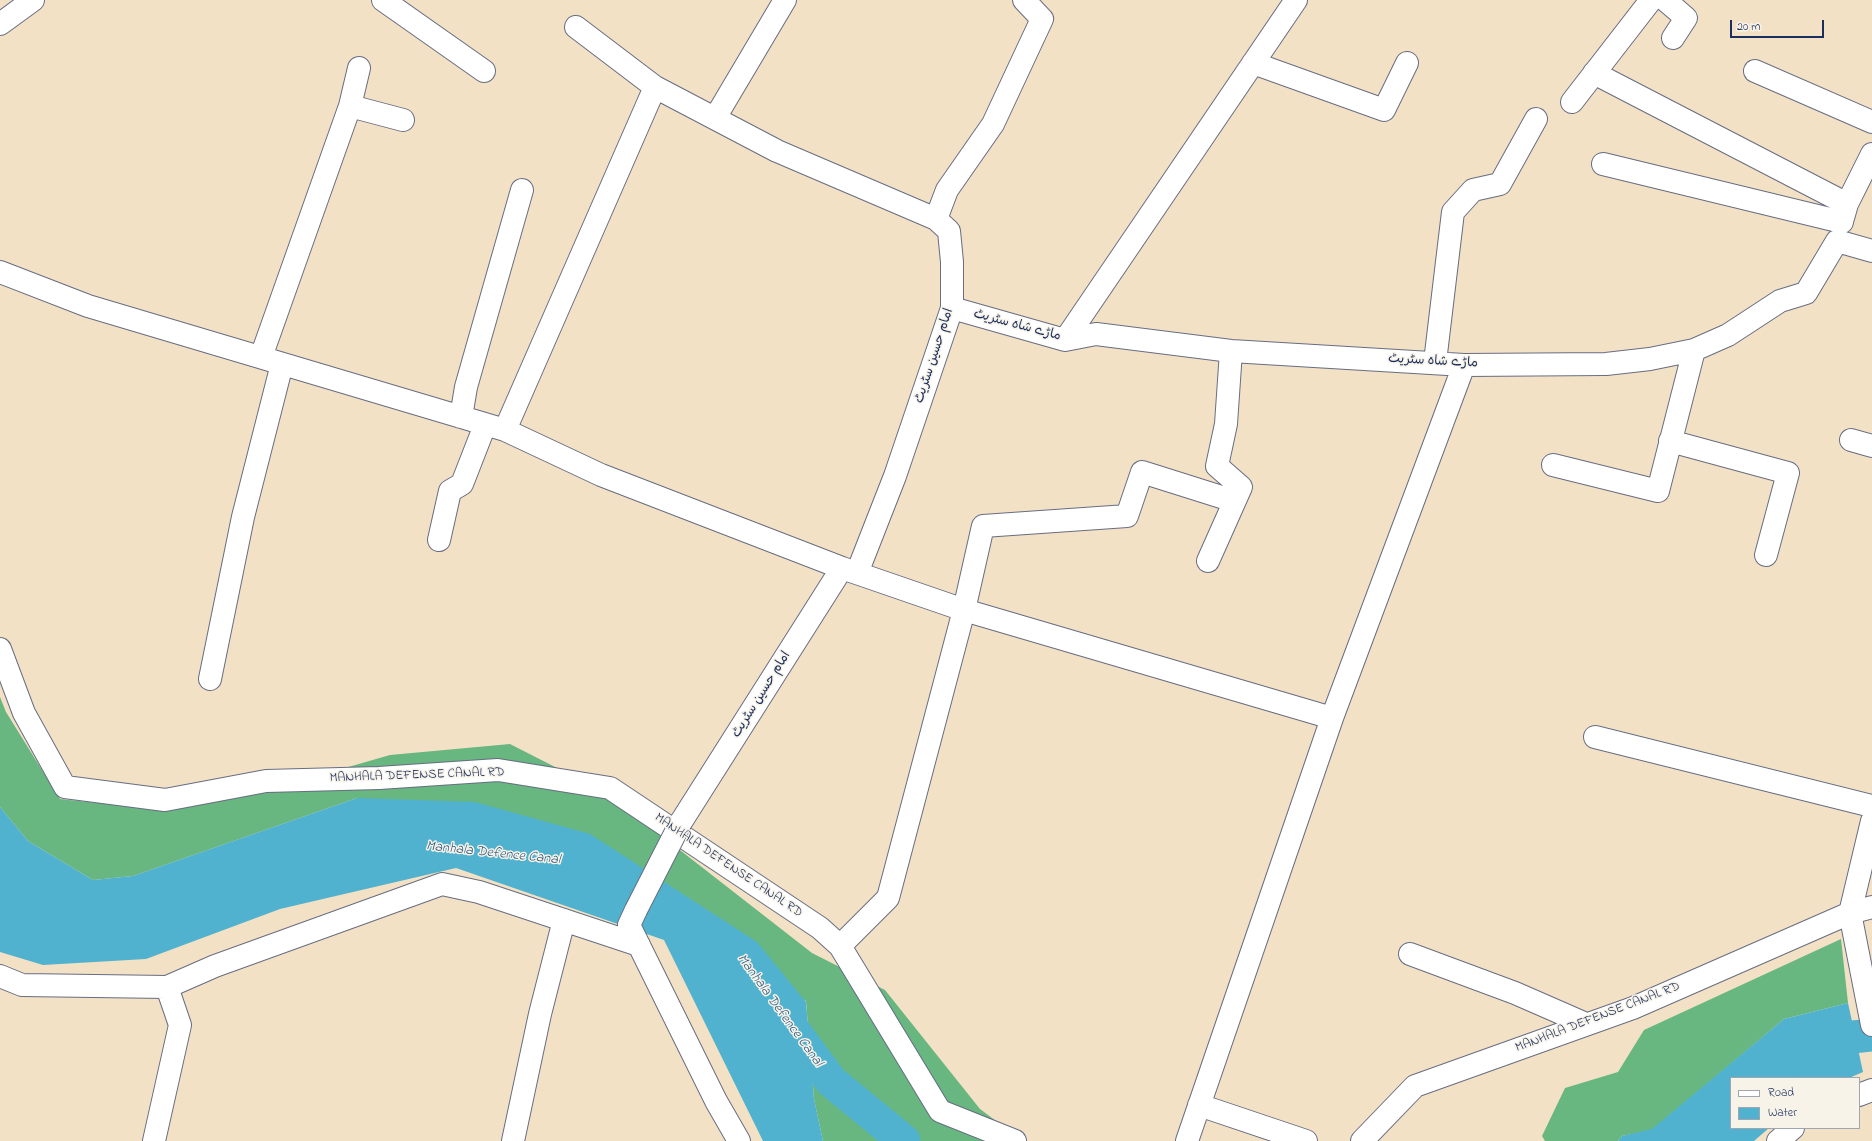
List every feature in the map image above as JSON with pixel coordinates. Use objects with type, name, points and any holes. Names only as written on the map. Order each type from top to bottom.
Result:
[{"type":"street","points":[[0,24],[33,0]]},
{"type":"street","points":[[382,0],[484,72]]},
{"type":"street","points":[[715,118],[785,0]]},
{"type":"street","points":[[576,27],[655,87],[777,151],[936,219],[947,190],[993,124],[1042,18],[1024,0]]},
{"type":"street","points":[[1065,340],[1296,0]]},
{"type":"street","points":[[1572,102],[1650,0]]},
{"type":"street","points":[[1665,0],[1686,18],[1673,38]]},
{"type":"street","points":[[1253,63],[1384,110],[1407,63]]},
{"type":"street","points":[[260,357],[350,106],[359,68]]},
{"type":"street","points":[[1755,71],[1872,122]]},
{"type":"street","points":[[1594,73],[1842,222],[1872,252]]},
{"type":"street","points":[[439,540],[450,491],[462,484],[495,428],[655,87]]},
{"type":"street","points":[[350,106],[403,120]]},
{"type":"street","points":[[1435,362],[1453,212],[1474,190],[1500,184],[1536,120]]},
{"type":"street","name":"ماڑے شاہ سٹریٹ","points":[[952,308],[1065,340],[1096,334],[1231,351],[1435,362],[1464,365],[1606,364],[1650,359],[1694,350],[1728,335],[1780,301],[1806,293],[1842,222],[1872,154]]},
{"type":"street","points":[[1603,164],[1842,222]]},
{"type":"street","points":[[461,418],[466,387],[522,190]]},
{"type":"street","name":"امام حسین سٹریٹ","points":[[639,945],[629,925],[682,822],[849,570],[895,476],[952,308],[952,262],[949,231],[936,219]]},
{"type":"street","points":[[0,272],[88,306],[495,428],[601,475],[849,570],[964,610],[1332,718]]},
{"type":"street","points":[[1553,465],[1658,491],[1694,350]]},
{"type":"street","points":[[1208,560],[1241,487],[1217,466],[1226,424],[1231,351]]},
{"type":"street","points":[[210,679],[243,517],[282,364]]},
{"type":"street","points":[[1187,1141],[1332,718],[1464,365]]},
{"type":"street","points":[[1851,440],[1872,446]]},
{"type":"street","points":[[1670,441],[1788,473],[1766,555]]},
{"type":"street","points":[[840,946],[888,898],[964,610],[983,526],[1126,516],[1142,472],[1234,501]]},
{"type":"street","name":"MANHALA DEFENSE CANAL RD","points":[[0,649],[24,713],[65,787],[165,800],[266,781],[379,778],[498,770],[610,788],[820,928],[840,946],[940,1111],[1015,1141]]},
{"type":"street","points":[[1594,737],[1872,806]]},
{"type":"street","points":[[1872,821],[1850,912],[1872,1025]]},
{"type":"street","points":[[0,976],[22,984],[168,987],[215,966],[442,884],[479,892],[639,945],[716,1101],[739,1141]]},
{"type":"street","name":"MANHALA DEFENSE CANAL RD","points":[[1362,1141],[1415,1086],[1633,1008],[1850,912],[1872,907]]},
{"type":"street","points":[[513,1141],[540,1014],[564,920]]},
{"type":"street","points":[[1410,954],[1515,993],[1586,1024]]},
{"type":"street","points":[[154,1141],[180,1025],[168,987]]},
{"type":"street","points":[[1860,1095],[1872,1090]]},
{"type":"street","points":[[1199,1105],[1306,1141]]},
{"type":"street","points":[[1778,1141],[1792,1129]]},
{"type":"green space","points":[[0,697],[6,712],[60,799],[166,810],[265,791],[390,755],[510,744],[608,794],[812,953],[885,990],[980,1109],[1023,1141],[823,1141],[814,1099],[806,1001],[357,798],[133,876],[93,880],[28,841],[0,807]]},
{"type":"green space","points":[[1841,939],[1848,1003],[1784,1019],[1652,1130],[1622,1136],[1618,1141],[1545,1141],[1542,1136],[1565,1088],[1618,1072],[1644,1030]]},
{"type":"water","points":[[357,798],[475,802],[590,834],[757,942],[806,1002],[814,1099],[823,1141],[763,1141],[664,940],[456,868],[280,909],[146,959],[43,965],[0,952],[0,807],[28,841],[93,880],[133,876]]},
{"type":"water","points":[[1848,1003],[1863,1072],[1851,1077],[1730,1077],[1730,1129],[1768,1129],[1754,1141],[1618,1141],[1622,1136],[1652,1129],[1784,1019]]},
{"type":"waterway","name":"Manhala Defence Canal","points":[[784,1017],[831,1081],[904,1141]]},
{"type":"waterway","name":"Manhala Defence Canal","points":[[1768,1077],[1806,1042],[1872,1035]]}]
